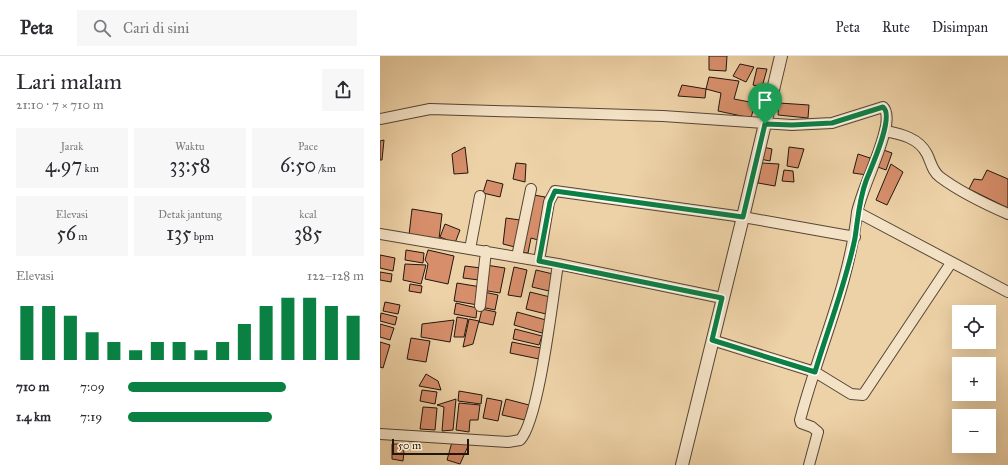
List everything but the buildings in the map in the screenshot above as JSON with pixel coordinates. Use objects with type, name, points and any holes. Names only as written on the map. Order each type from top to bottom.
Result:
[{"type":"street","points":[[682,465],[781,56]]},
{"type":"street","points":[[380,119],[430,109],[663,116],[792,125],[832,123],[883,107],[886,110],[885,131],[863,190],[857,212],[855,237],[800,420],[801,423],[812,427],[818,432],[809,465]]},
{"type":"street","points":[[885,131],[912,138],[927,153],[933,170],[940,176],[956,187],[1008,214]]},
{"type":"street","points":[[517,257],[531,189]]},
{"type":"street","points":[[539,261],[550,202],[555,191],[743,217],[855,237]]},
{"type":"street","points":[[470,249],[480,196]]},
{"type":"street","points":[[857,212],[1008,292]]},
{"type":"street","points":[[380,234],[558,264],[722,298]]},
{"type":"street","points":[[480,306],[486,251]]},
{"type":"street","points":[[712,340],[815,372],[851,394],[863,395],[951,263]]},
{"type":"street","points":[[380,434],[508,442],[515,442],[523,437],[533,406],[541,372],[558,264]]},
{"type":"route","points":[[883,107],[886,110],[885,131],[863,190],[857,212],[855,237],[815,372],[712,340],[722,298],[539,261],[550,202],[555,191],[624,199],[743,217],[765,124],[792,125],[832,123],[883,107]]}]
